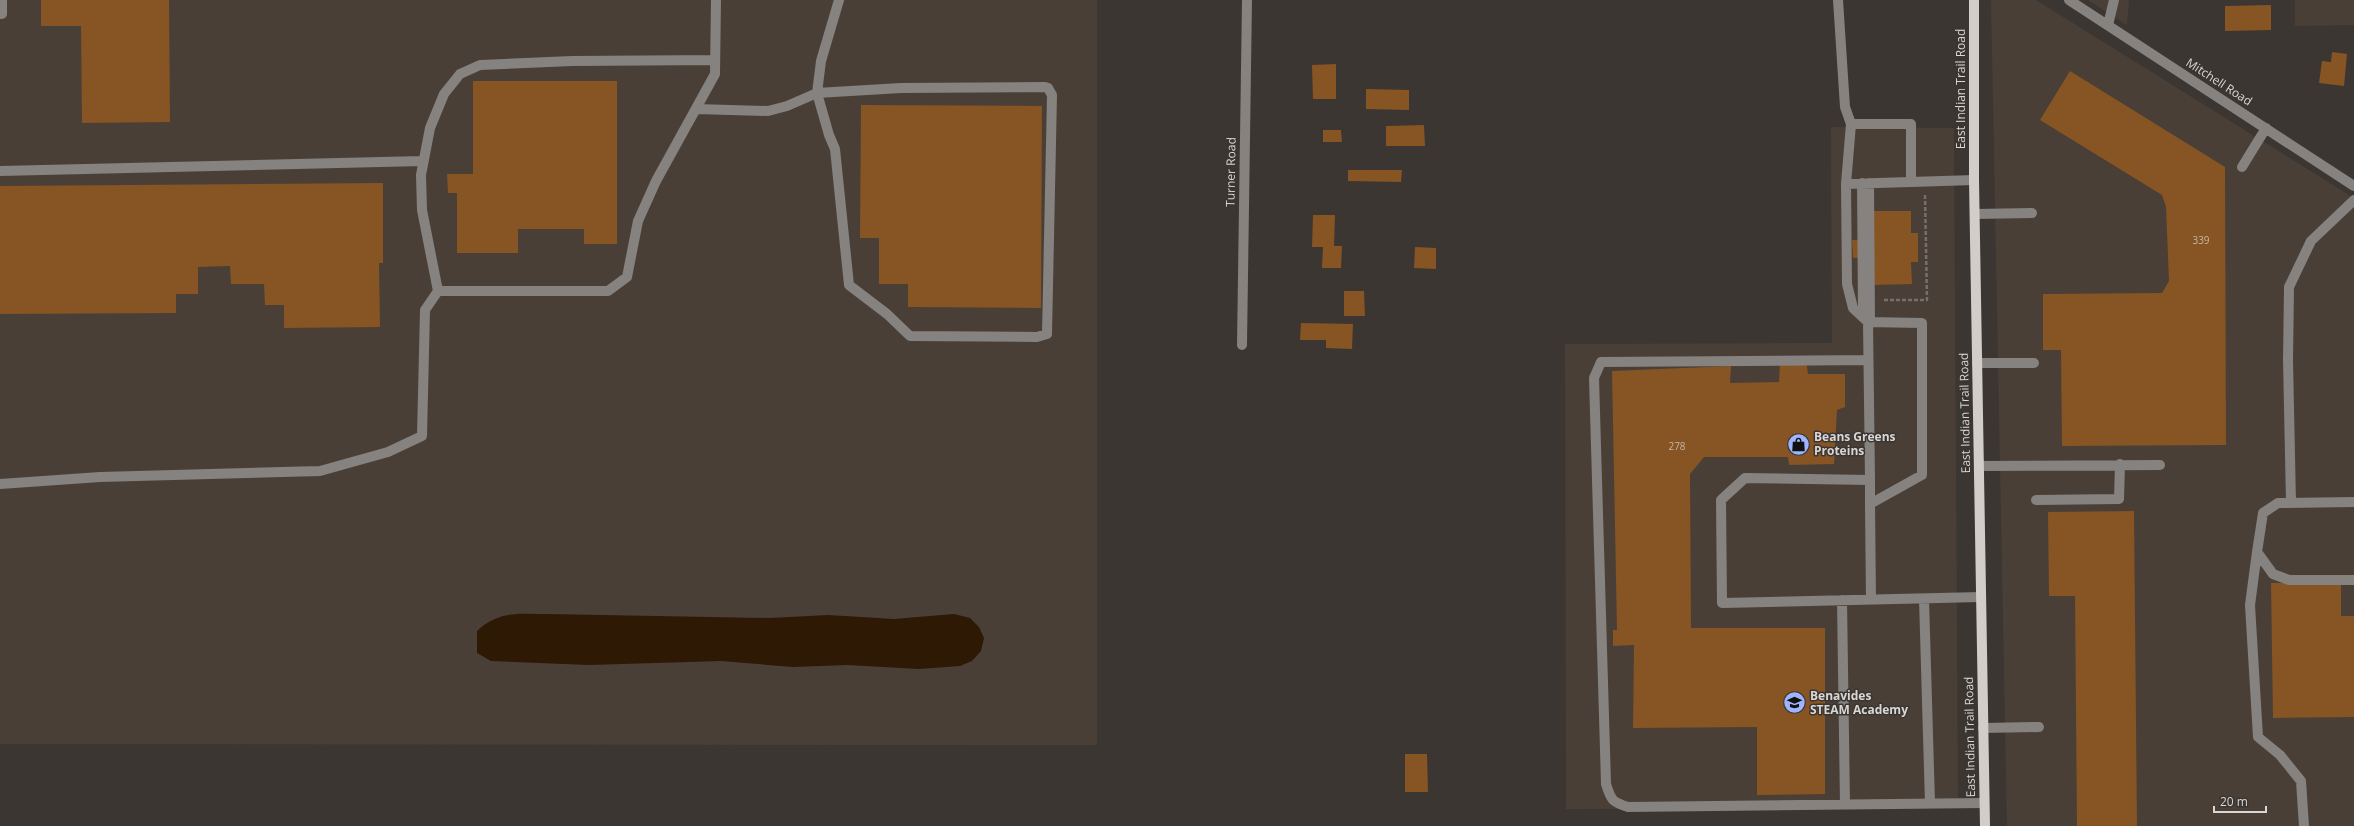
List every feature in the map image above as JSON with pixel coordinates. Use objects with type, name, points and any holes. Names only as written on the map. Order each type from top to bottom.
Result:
[{"type":"main road","name":"East Indian Trail Road","points":[[1974,0],[1974,180],[1985,826]]},
{"type":"street","points":[[0,14],[2,14],[2,0]]},
{"type":"street","points":[[438,291],[608,291],[627,277],[638,221],[656,182],[714,74],[716,0]]},
{"type":"street","points":[[696,109],[768,111],[787,106],[817,93],[901,88],[1048,88],[1052,96],[1046,334],[1037,337],[910,336],[887,314],[852,289],[846,271],[835,149],[829,135],[817,93],[821,61],[839,0]]},
{"type":"street","name":"Turner Road","points":[[1242,345],[1246,0]]},
{"type":"street","points":[[1838,0],[1845,107],[1851,124],[1846,184],[1847,284],[1853,308],[1867,320],[1922,323],[1922,476],[1870,504]]},
{"type":"street","name":"Mitchell Road","points":[[2069,0],[2354,186]]},
{"type":"street","points":[[2108,25],[2114,0]]},
{"type":"street","points":[[0,484],[100,477],[320,471],[388,452],[422,436],[425,310],[438,291],[422,210],[421,175],[430,128],[444,94],[460,74],[480,65],[572,61],[715,60]]},
{"type":"street","points":[[1851,124],[1911,124],[1911,182]]},
{"type":"street","points":[[2242,167],[2266,128]]},
{"type":"street","points":[[0,171],[423,161]]},
{"type":"street","points":[[1846,184],[1974,180]]},
{"type":"street","points":[[1865,183],[1871,600]]},
{"type":"street","points":[[2291,503],[2288,360],[2289,287],[2311,241],[2354,200]]},
{"type":"street","points":[[1975,214],[2032,213]]},
{"type":"street","points":[[1868,360],[1601,362],[1594,378],[1606,784],[1610,796],[1615,803],[1628,807],[1984,803]]},
{"type":"street","points":[[1977,363],[2034,363]]},
{"type":"street","points":[[1979,466],[2120,464],[2160,465]]},
{"type":"street","points":[[2036,500],[2119,499],[2120,464]]},
{"type":"street","points":[[1870,480],[1745,478],[1721,500],[1722,603],[1981,597]]},
{"type":"street","points":[[2304,826],[2301,781],[2280,755],[2258,737],[2250,605],[2263,513],[2278,503],[2354,502]]},
{"type":"street","points":[[2257,552],[2273,574],[2289,580],[2354,580]]},
{"type":"street","points":[[1924,598],[1930,803]]},
{"type":"street","points":[[1842,600],[1845,804]]},
{"type":"street","points":[[1983,728],[2039,727]]},
{"type":"path","points":[[1884,300],[1927,300],[1926,195],[1919,195]]},
{"type":"shaded area","points":[[0,0],[1097,0],[1097,745],[0,744]]},
{"type":"shaded area","points":[[1991,0],[2036,0],[2354,198],[2354,826],[2007,826]]},
{"type":"shaded area","points":[[2088,0],[2129,0],[2127,25]]},
{"type":"shaded area","points":[[2295,0],[2354,0],[2354,25],[2295,26]]},
{"type":"shaded area","points":[[1831,127],[1954,128],[1958,808],[1566,809],[1565,344],[1832,343]]},
{"type":"shaded area","points":[[519,614],[770,618],[828,615],[894,619],[954,614],[970,618],[979,627],[984,638],[981,651],[972,661],[960,666],[919,669],[848,665],[793,667],[721,661],[589,665],[491,661],[477,653],[477,631],[493,619],[502,616]]},
{"type":"building","points":[[41,0],[169,0],[170,122],[82,123],[81,26],[41,26]]},
{"type":"building","points":[[2271,5],[2271,30],[2225,31],[2225,6]]},
{"type":"building","points":[[2332,52],[2347,54],[2344,86],[2319,83],[2322,61],[2331,62]]},
{"type":"building","points":[[1336,64],[1336,99],[1313,99],[1312,65]]},
{"type":"building","points":[[2070,71],[2225,167],[2226,445],[2062,446],[2061,350],[2043,350],[2043,294],[2162,293],[2169,281],[2166,207],[2162,195],[2040,120]]},
{"type":"building","points":[[473,81],[617,81],[617,244],[584,244],[584,229],[518,229],[518,253],[457,253],[457,193],[448,193],[447,174],[473,174]]},
{"type":"building","points":[[1366,89],[1409,90],[1409,110],[1366,109]]},
{"type":"building","points":[[861,105],[1042,106],[1041,308],[908,307],[908,284],[879,284],[879,238],[860,238]]},
{"type":"building","points":[[1424,125],[1425,146],[1386,146],[1386,126]]},
{"type":"building","points":[[1323,130],[1341,130],[1342,142],[1323,142]]},
{"type":"building","points":[[1348,170],[1402,170],[1401,182],[1348,181]]},
{"type":"building","points":[[383,183],[383,263],[379,263],[380,327],[284,328],[284,305],[265,305],[264,284],[231,284],[230,266],[198,267],[198,294],[176,294],[176,313],[0,314],[0,186]]},
{"type":"building","points":[[1873,211],[1911,211],[1911,233],[1918,233],[1918,262],[1911,262],[1912,284],[1873,285],[1873,257],[1853,258],[1852,240],[1873,240]]},
{"type":"building","points":[[1313,215],[1335,215],[1334,246],[1342,246],[1341,268],[1322,268],[1323,247],[1312,247]]},
{"type":"building","points":[[1415,247],[1436,248],[1436,269],[1414,268]]},
{"type":"building","points":[[1344,291],[1364,291],[1365,316],[1344,316]]},
{"type":"building","points":[[1301,323],[1353,324],[1352,349],[1326,348],[1326,340],[1300,340]]},
{"type":"building","points":[[1806,360],[1808,374],[1845,374],[1845,407],[1837,410],[1834,464],[1789,465],[1788,457],[1704,457],[1690,474],[1691,628],[1825,628],[1825,794],[1757,795],[1757,727],[1633,728],[1634,645],[1613,646],[1613,630],[1617,630],[1612,371],[1731,366],[1730,383],[1779,382],[1780,362]]},
{"type":"building","points":[[2134,511],[2137,826],[2077,826],[2075,596],[2049,596],[2048,512]]},
{"type":"building","points":[[2341,582],[2341,616],[2354,616],[2354,717],[2273,718],[2271,583]]},
{"type":"building","points":[[1405,754],[1427,754],[1428,792],[1405,792]]},
{"type":"place","name":"Beans Greens Proteins","points":[[1799,444]]},
{"type":"place","name":"Benavides STEAM Academy","points":[[1795,703]]}]
